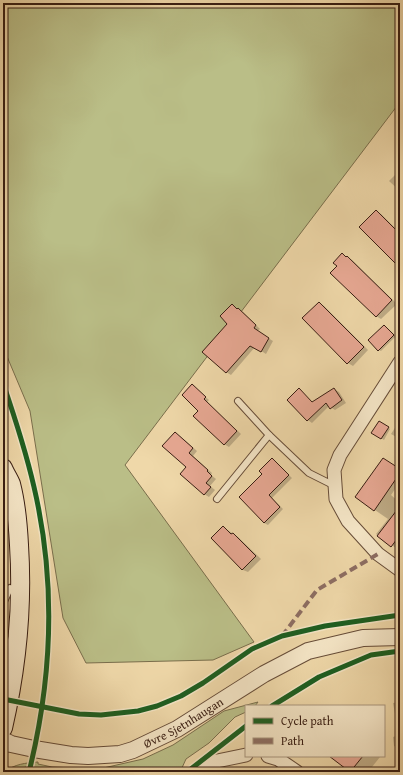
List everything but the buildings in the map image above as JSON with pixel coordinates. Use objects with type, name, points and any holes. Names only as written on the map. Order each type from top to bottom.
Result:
[{"type":"main road","points":[[3,468],[11,484],[18,533],[21,588],[8,641],[3,677]]},
{"type":"main road","points":[[3,503],[8,533],[8,641],[13,681],[3,728]]},
{"type":"street","points":[[400,362],[340,455],[334,470],[336,500],[348,521],[378,554],[400,570]]},
{"type":"street","name":"Øvre Sjetnhaugan","points":[[3,740],[11,744],[71,755],[88,756],[120,754],[133,750],[177,728],[264,674],[308,651],[363,638],[400,637]]},
{"type":"street","points":[[198,772],[217,761],[245,755]]},
{"type":"street","points":[[271,757],[278,759],[297,772]]},
{"type":"lane","points":[[238,401],[269,435],[309,473],[335,486]]},
{"type":"lane","points":[[217,499],[269,435]]},
{"type":"green space","points":[[3,3],[400,3],[400,102],[125,465],[254,642],[213,660],[86,663],[63,618],[30,411],[3,347]]},
{"type":"green space","points":[[258,702],[256,705],[247,705]]},
{"type":"green space","points":[[245,705],[245,712],[235,717],[209,743],[186,759],[181,770],[177,772],[36,772],[33,768],[25,767],[20,771],[26,768],[25,772],[4,772],[24,763],[33,762],[38,762],[38,764],[52,767],[99,769],[143,759],[173,745],[224,711]]},
{"type":"marked path","points":[[282,636],[317,590],[378,554]]},
{"type":"cycle path","points":[[3,383],[20,435],[34,487],[46,558],[48,594],[46,666],[43,701],[29,772]]},
{"type":"cycle path","points":[[3,699],[79,714],[101,715],[138,711],[157,706],[181,696],[203,683],[252,649],[282,636],[325,626],[400,615]]},
{"type":"cycle path","points":[[274,705],[319,677],[371,655],[400,651]]},
{"type":"cycle path","points":[[187,772],[245,727]]}]
